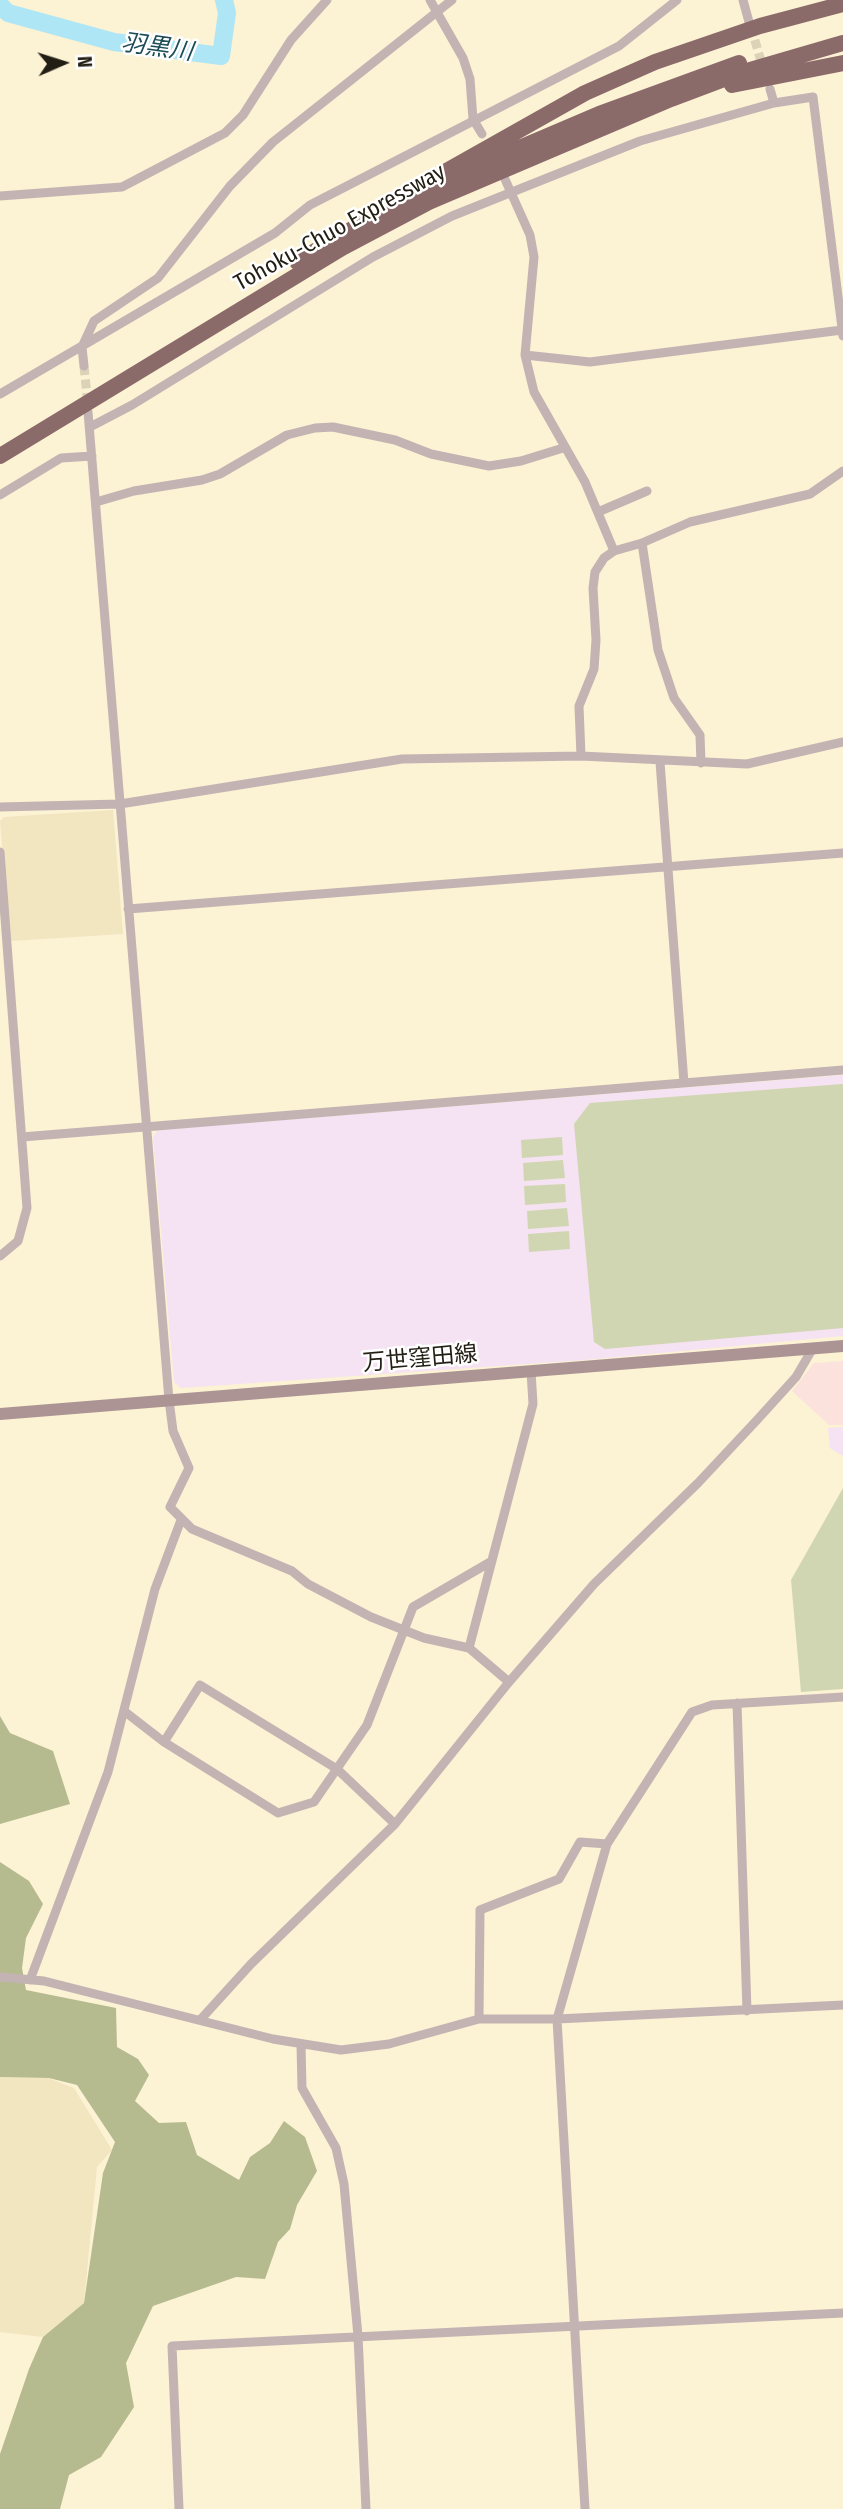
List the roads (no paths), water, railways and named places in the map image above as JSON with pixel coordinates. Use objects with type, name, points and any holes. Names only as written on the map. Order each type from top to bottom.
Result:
[{"type":"highway","points":[[376,215],[455,165],[585,93],[700,45],[843,4]]},
{"type":"highway","name":"Tohoku-Chuo Expressway","points":[[0,444],[376,215],[477,166],[634,100],[718,69],[843,33]]},
{"type":"highway","name":"Tohoku-Chuo Expressway","points":[[0,456],[382,226],[548,149],[671,99],[740,73],[843,43]]},
{"type":"highway","points":[[671,99],[843,63]]},
{"type":"main road","name":"万世窪田線","points":[[0,1414],[843,1346]]},
{"type":"street","points":[[0,196],[122,187],[226,133],[243,115],[291,40],[327,0]]},
{"type":"street","points":[[430,0],[467,69],[473,120],[482,134]]},
{"type":"street","points":[[83,366],[82,347],[94,321],[158,278],[230,186],[274,142],[453,0]]},
{"type":"street","points":[[0,394],[275,233],[310,205],[620,46],[677,0]]},
{"type":"street","points":[[743,0],[749,22]]},
{"type":"street","points":[[770,89],[774,103]]},
{"type":"street","points":[[90,427],[132,405],[242,335],[403,240],[511,192],[640,141],[774,103],[813,97],[843,335]]},
{"type":"street","points":[[504,177],[530,235],[534,257],[525,355],[534,392],[563,448],[585,482],[614,551]]},
{"type":"street","points":[[525,355],[590,362],[842,330]]},
{"type":"street","points":[[88,412],[169,1400],[173,1431],[189,1468],[170,1507],[181,1520],[218,1542],[292,1571],[308,1584],[406,1631],[469,1648],[509,1682]]},
{"type":"street","points":[[96,502],[134,491],[202,480],[220,474],[287,435],[326,426],[395,440],[431,454],[489,466],[521,461],[563,448]]},
{"type":"street","points":[[0,495],[61,458],[92,456]]},
{"type":"street","points":[[581,756],[579,706],[594,669],[596,640],[593,588],[595,572],[604,558],[614,551],[642,543],[691,522],[810,494],[843,471]]},
{"type":"street","points":[[598,512],[647,491]]},
{"type":"street","points":[[642,543],[658,650],[674,698],[700,735],[701,763]]},
{"type":"street","points":[[0,807],[120,804],[402,759],[581,756],[660,762],[747,764],[843,742]]},
{"type":"street","points":[[660,762],[684,1083]]},
{"type":"street","points":[[0,852],[27,1208],[18,1241],[0,1255]]},
{"type":"street","points":[[128,909],[843,853]]},
{"type":"street","points":[[22,1137],[843,1070]]},
{"type":"street","points":[[201,2019],[251,1964],[396,1824],[509,1682],[594,1584],[698,1483],[765,1412],[796,1377],[813,1348]]},
{"type":"street","points":[[469,1648],[533,1405],[531,1371]]},
{"type":"street","points":[[30,1980],[108,1772],[155,1589],[181,1520]]},
{"type":"street","points":[[124,1711],[164,1742],[278,1813],[314,1802],[367,1725],[406,1631],[413,1607],[492,1562]]},
{"type":"street","points":[[164,1742],[200,1685],[337,1769],[396,1824]]},
{"type":"street","points":[[585,2509],[557,2019],[607,1844],[692,1712],[712,1705],[843,1698]]},
{"type":"street","points":[[737,1703],[747,2011]]},
{"type":"street","points":[[479,2019],[480,1910],[559,1879],[580,1842],[607,1844]]},
{"type":"street","points":[[0,1977],[30,1980],[301,2045],[341,2050],[389,2045],[479,2019],[557,2019],[843,2005]]},
{"type":"street","points":[[301,2045],[302,2088],[336,2148],[344,2184],[358,2336],[366,2509]]},
{"type":"street","points":[[179,2509],[172,2346],[575,2324],[843,2313]]},
{"type":"waterway","name":"羽黒川","points":[[0,5],[8,13],[114,42],[221,56],[227,13],[224,0]]},
{"type":"tunnel","points":[[751,27],[763,68]]},
{"type":"tunnel","points":[[84,366],[88,406]]}]
